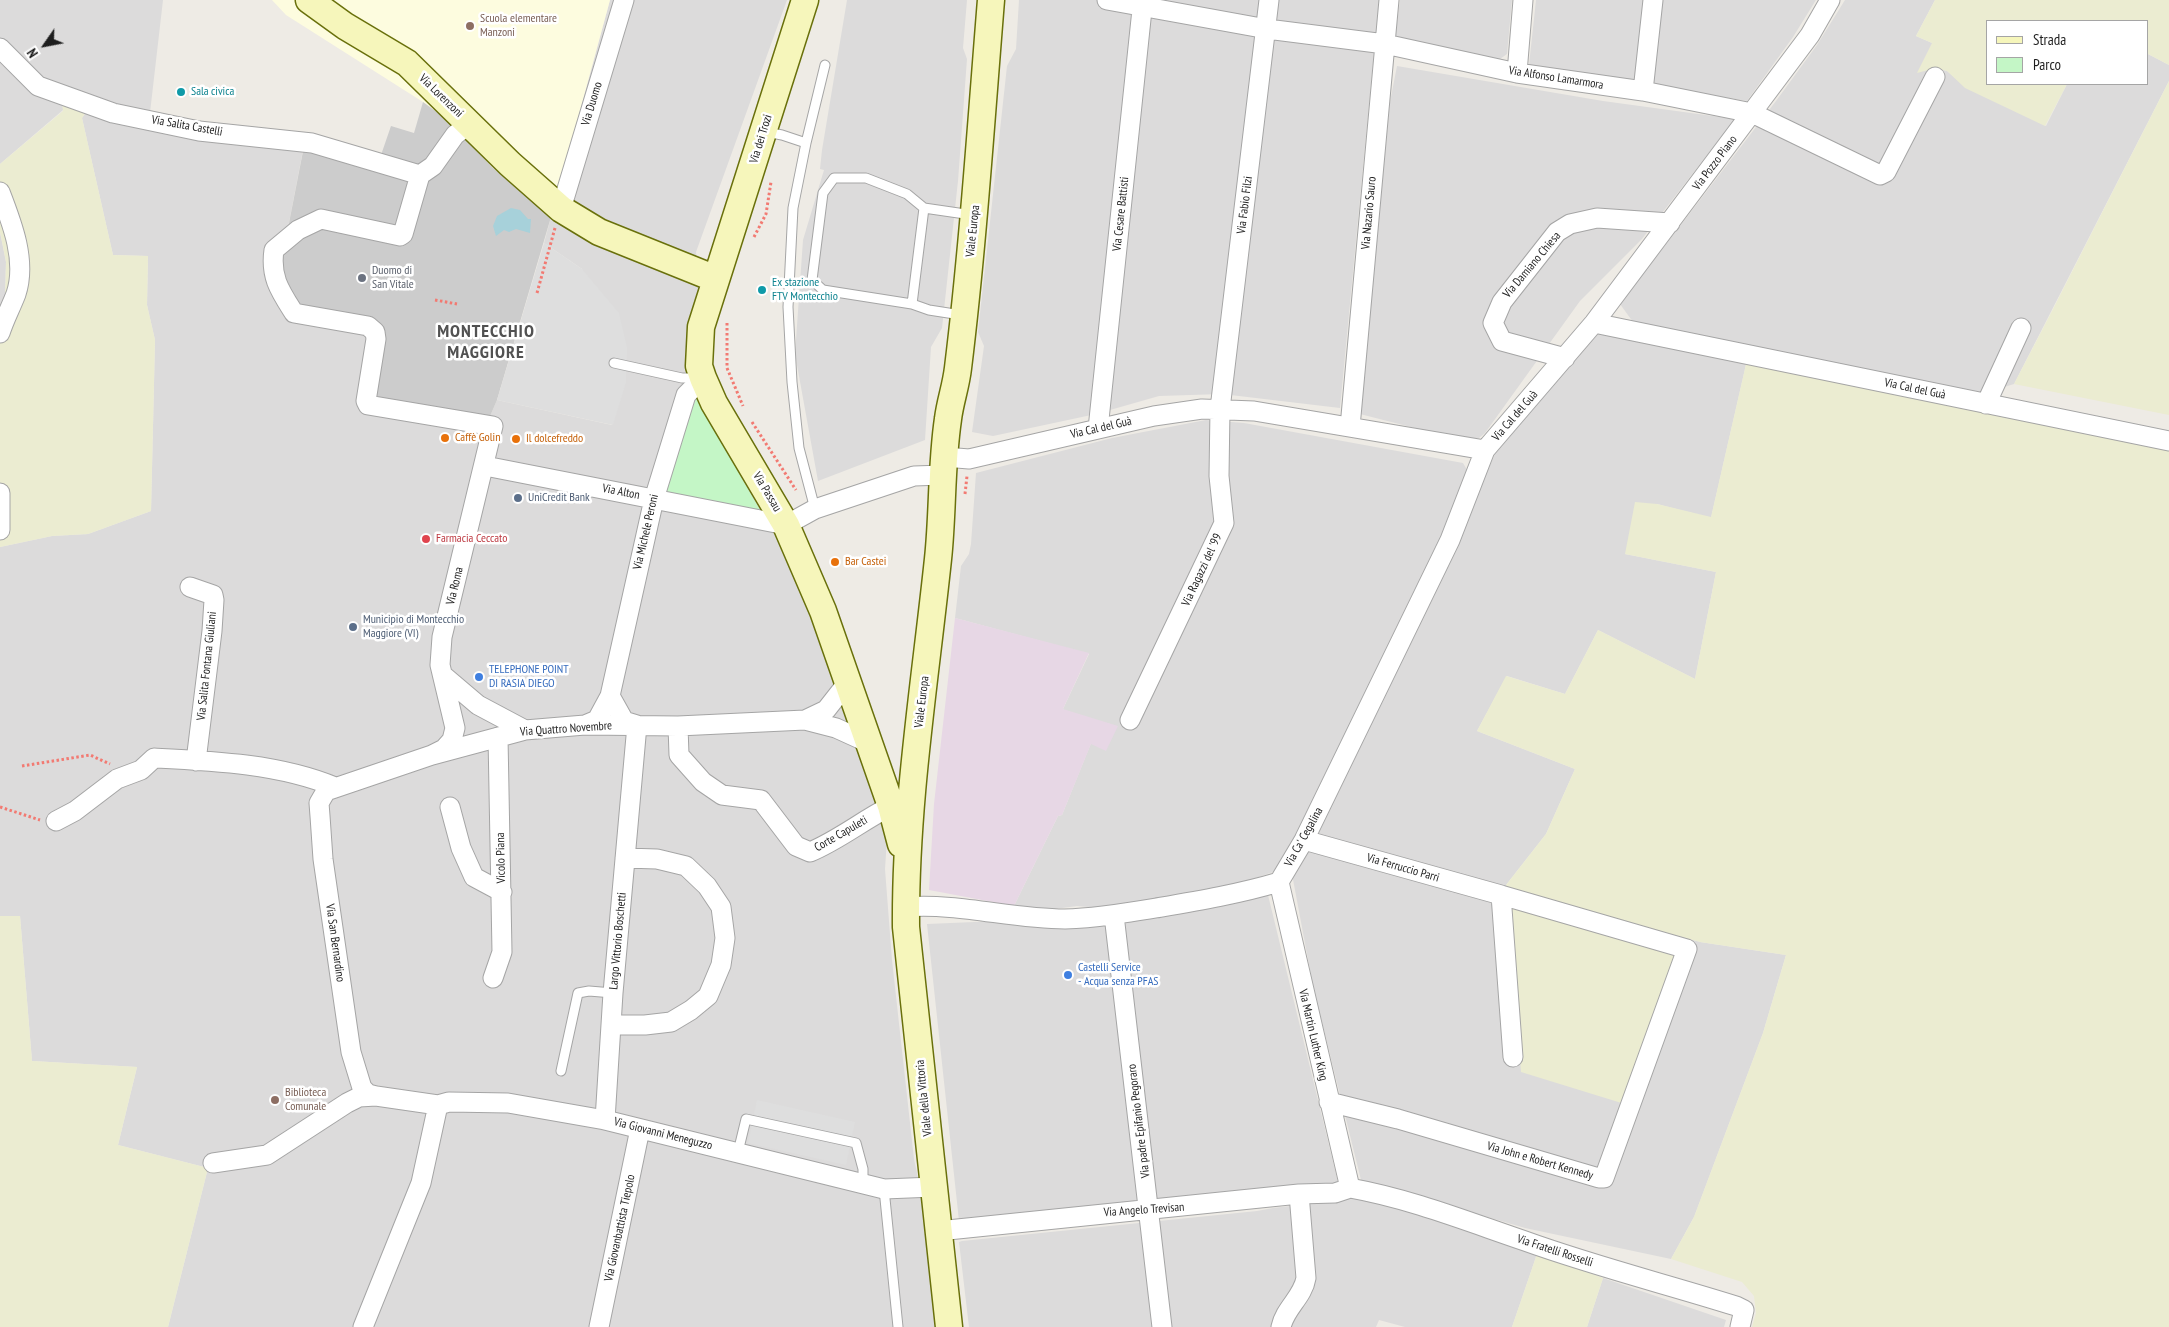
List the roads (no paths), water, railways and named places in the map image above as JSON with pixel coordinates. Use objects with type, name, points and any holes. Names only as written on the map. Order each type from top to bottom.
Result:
[{"type":"main road","name":"Via Lorenzoni","points":[[309,0],[345,26],[407,63],[510,164],[561,208]]},
{"type":"main road","name":"Via dei Trozi","points":[[716,279],[805,0]]},
{"type":"main road","name":"Viale Europa","points":[[908,869],[911,788],[950,467],[948,418],[958,372],[975,215],[991,0]]},
{"type":"main road","name":"Viale Europa","points":[[984,90],[990,55],[995,0]]},
{"type":"main road","points":[[561,208],[599,232],[716,279]]},
{"type":"main road","name":"Via Passau","points":[[716,279],[701,327],[699,366],[714,402],[786,525],[823,611],[891,806],[908,869]]},
{"type":"main road","name":"Viale della Vittoria","points":[[908,869],[906,928],[949,1327]]},
{"type":"street","name":"Via Duomo","points":[[561,208],[624,0]]},
{"type":"street","name":"Via Alfonso Lamarmora","points":[[1107,0],[1143,4],[1267,29],[1384,44],[1517,73],[1643,91],[1752,113],[1880,176],[1886,172],[1935,76]]},
{"type":"street","name":"Via Fabio Filzi","points":[[1220,410],[1267,29],[1268,0]]},
{"type":"street","name":"Via Nazario Sauro","points":[[1350,426],[1389,0]]},
{"type":"street","points":[[1517,73],[1523,0]]},
{"type":"street","points":[[1643,91],[1653,0]]},
{"type":"street","name":"Via Pozzo Piano","points":[[1594,323],[1810,35],[1830,0]]},
{"type":"street","name":"Via Cesare Battisti","points":[[1098,429],[1143,4]]},
{"type":"street","name":"Via Salita Castelli","points":[[0,48],[38,86],[113,113],[199,131],[312,143],[420,175]]},
{"type":"street","points":[[420,175],[433,166],[455,135],[470,124]]},
{"type":"street","name":"Via Roma","points":[[420,175],[403,234],[400,236],[320,219],[298,230],[274,250],[272,265],[274,277],[294,313],[368,326],[375,332],[376,339],[366,401],[368,405],[493,426],[485,466],[442,637],[440,665],[445,677],[455,728],[452,740],[444,749],[432,755]]},
{"type":"street","points":[[0,192],[9,214],[19,257],[19,280],[16,293],[0,333]]},
{"type":"street","name":"Via Damiano Chiesa","points":[[1565,358],[1502,341],[1493,323],[1502,302],[1557,232],[1570,224],[1597,218],[1670,223]]},
{"type":"street","name":"Via Cal del Guà","points":[[786,525],[815,509],[914,476],[950,467],[969,459],[1154,416],[1202,409],[1254,410],[1485,450],[1594,323],[2169,441]]},
{"type":"street","points":[[1986,404],[2020,328]]},
{"type":"street","name":"Via Michele Peroni","points":[[585,725],[597,720],[610,696],[654,499],[686,395],[703,378]]},
{"type":"street","name":"Via Ragazzi del '99","points":[[1130,720],[1224,523],[1219,476],[1220,410]]},
{"type":"street","name":"Via Ca' Cegalina","points":[[906,907],[924,906],[1016,917],[1066,919],[1114,915],[1185,903],[1278,882],[1304,840],[1450,540],[1485,450]]},
{"type":"street","name":"Via Alton","points":[[485,466],[786,525]]},
{"type":"street","points":[[0,493],[0,530]]},
{"type":"street","name":"Via Salita Fontana Giuliani","points":[[190,586],[213,595],[214,600],[196,761]]},
{"type":"street","points":[[445,677],[478,705],[525,730]]},
{"type":"street","name":"Via Quattro Novembre","points":[[805,720],[826,710],[848,682]]},
{"type":"street","points":[[610,696],[624,720],[637,725]]},
{"type":"street","name":"Via Quattro Novembre","points":[[335,787],[432,755],[525,730],[585,725],[678,726],[805,720],[836,728],[869,743]]},
{"type":"street","name":"Largo Vittorio Boschetti","points":[[605,1120],[613,993],[637,725]]},
{"type":"street","name":"Corte Capuleti","points":[[678,726],[679,755],[703,782],[722,795],[761,800],[796,846],[810,852],[826,845],[860,822],[891,806]]},
{"type":"street","name":"Vicolo Piana","points":[[493,978],[502,952],[498,737]]},
{"type":"street","points":[[56,821],[75,811],[117,779],[141,770],[154,758],[196,761],[290,773],[335,787]]},
{"type":"street","name":"Via San Bernardino","points":[[335,787],[326,791],[319,803],[345,1023],[354,1069],[362,1088],[368,1094],[376,1096]]},
{"type":"street","points":[[450,807],[461,848],[474,877],[502,892]]},
{"type":"street","name":"Via Ferruccio Parri","points":[[1304,840],[1687,949]]},
{"type":"street","points":[[612,1025],[645,1025],[671,1022],[691,1010],[708,996],[721,965],[725,938],[721,907],[707,886],[686,866],[657,859],[625,858]]},
{"type":"street","name":"Via Martin Luther King","points":[[1278,882],[1350,1188]]},
{"type":"street","points":[[1501,896],[1513,1057]]},
{"type":"street","name":"Via padre Epifanio Pegoraro","points":[[1114,915],[1150,1211],[1162,1327]]},
{"type":"street","name":"Via John e Robert Kennedy","points":[[1329,1102],[1398,1119],[1604,1178],[1687,949]]},
{"type":"street","points":[[213,1163],[267,1155],[358,1097],[376,1096],[438,1105],[421,1183],[363,1327]]},
{"type":"street","name":"Via Giovanni Meneguzzo","points":[[438,1105],[449,1102],[508,1103],[605,1120],[863,1182],[884,1189],[934,1187]]},
{"type":"street","name":"Via Giovanbattista Tiepolo","points":[[600,1327],[640,1129]]},
{"type":"street","name":"Via Angelo Trevisan","points":[[938,1231],[1103,1213],[1150,1211],[1299,1194],[1336,1193],[1350,1188]]},
{"type":"street","name":"Via Fratelli Rosselli","points":[[1350,1188],[1383,1194],[1457,1216],[1545,1248],[1736,1306],[1744,1310],[1740,1327]]},
{"type":"street","points":[[1281,1327],[1284,1317],[1300,1295],[1306,1278],[1299,1194]]},
{"type":"lane","points":[[815,509],[799,448],[792,382],[788,306],[793,208],[806,143],[825,65]]},
{"type":"lane","points":[[763,132],[782,135],[806,143]]},
{"type":"lane","points":[[964,316],[929,310],[912,304],[823,290],[812,280],[815,239],[823,193],[834,178],[866,178],[907,194],[924,208],[975,215]]},
{"type":"lane","points":[[912,304],[924,208]]},
{"type":"lane","points":[[614,363],[682,378],[703,378]]},
{"type":"lane","points":[[561,1071],[578,992],[613,993]]},
{"type":"lane","points":[[738,1152],[746,1119],[856,1143],[863,1169],[863,1182]]},
{"type":"lane","points":[[884,1189],[898,1327]]},
{"type":"water","points":[[511,208],[520,210],[528,219],[531,219],[530,233],[516,229],[509,232],[504,230],[496,236],[493,226],[497,216]]},
{"type":"place","name":"Scuola elementare Manzoni","points":[[470,26]]},
{"type":"place","name":"Sala civica","points":[[181,92]]},
{"type":"place","name":"Duomo di San Vitale","points":[[362,278]]},
{"type":"place","name":"Ex stazione FTV Montecchio","points":[[762,290]]},
{"type":"place","name":"Caffè Golin","points":[[445,438]]},
{"type":"place","name":"Il dolcefreddo","points":[[516,439]]},
{"type":"place","name":"UniCredit Bank","points":[[518,498]]},
{"type":"place","name":"Farmacia Ceccato","points":[[426,539]]},
{"type":"place","name":"Bar Castei","points":[[835,562]]},
{"type":"place","name":"Municipio di Montecchio Maggiore (VI)","points":[[353,627]]},
{"type":"place","name":"TELEPHONE POINT DI RASIA DIEGO","points":[[479,677]]},
{"type":"place","name":"Castelli Service - Acqua senza PFAS","points":[[1068,975]]},
{"type":"place","name":"Biblioteca Comunale","points":[[275,1100]]},
{"type":"district","name":"MONTECCHIO MAGGIORE","points":[[486,342]]}]
